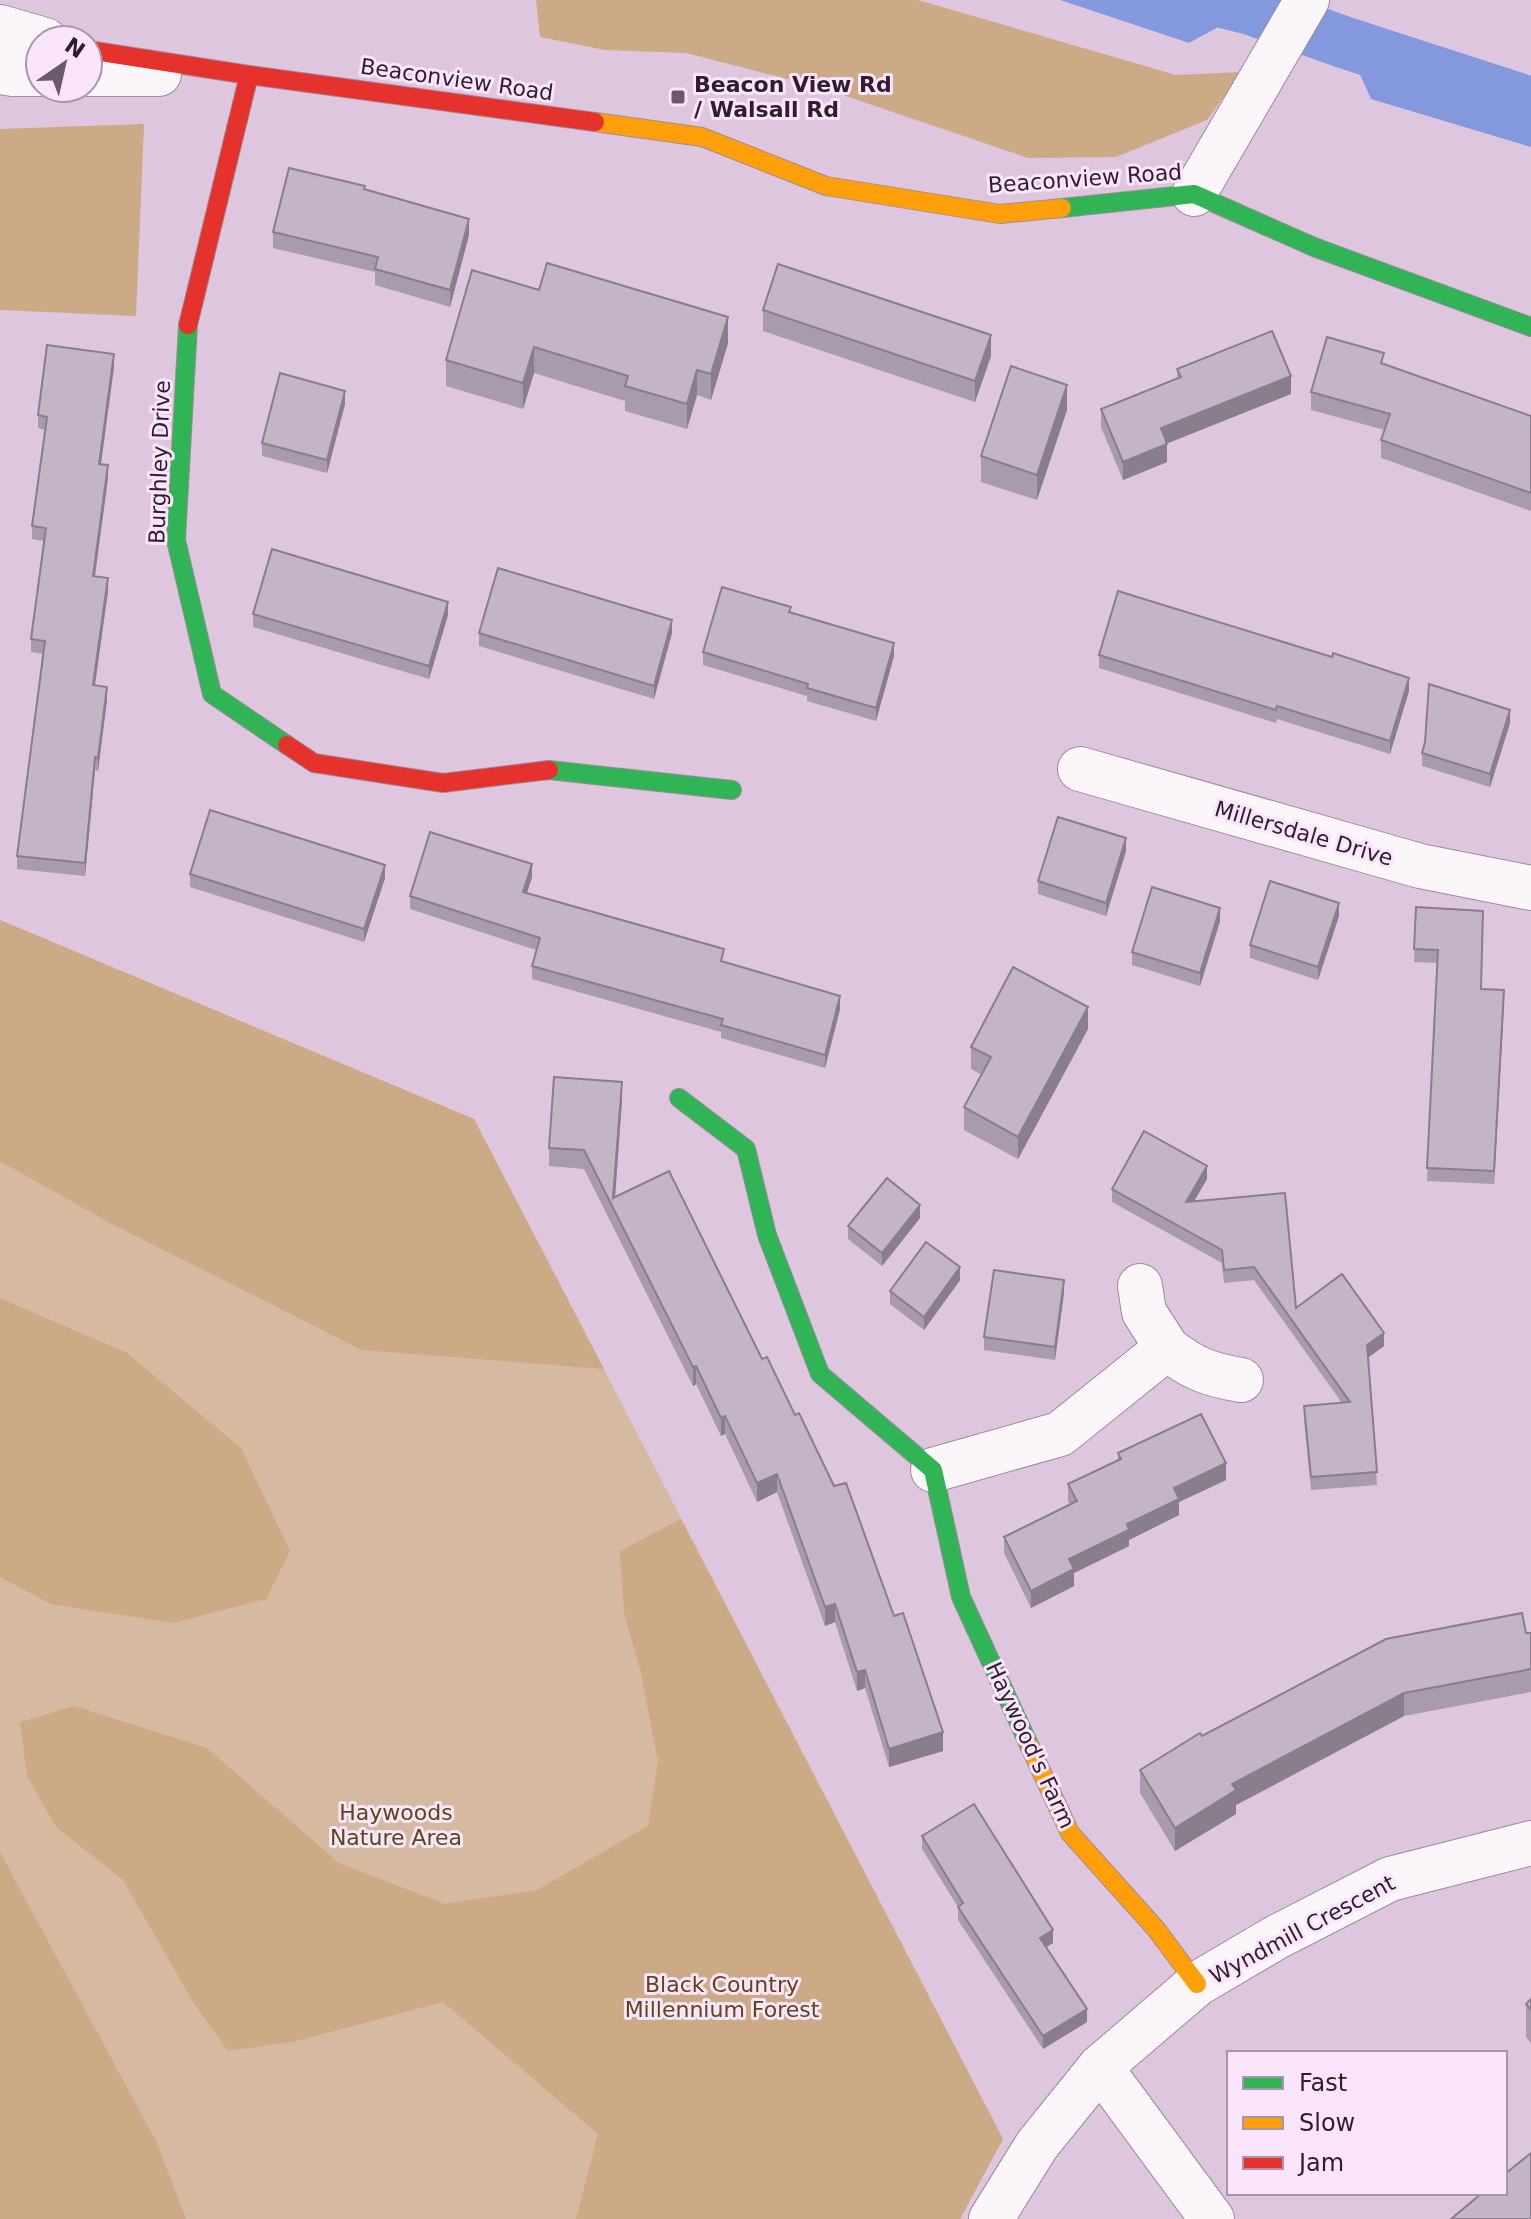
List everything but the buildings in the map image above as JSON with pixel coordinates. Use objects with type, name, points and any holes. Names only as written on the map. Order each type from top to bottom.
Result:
[{"type":"street","points":[[1194,194],[1307,0]]},
{"type":"street","points":[[0,27],[24,34]]},
{"type":"street","name":"Beaconview Road","points":[[104,52],[702,137],[826,186],[1000,214],[1194,194],[1314,247],[1531,327]]},
{"type":"street","points":[[0,72],[24,73]]},
{"type":"street","points":[[104,74],[249,75]]},
{"type":"street","name":"Burghley Drive","points":[[249,75],[188,327],[176,540],[212,694],[314,763],[443,783],[554,769],[732,790]]},
{"type":"street","name":"Millersdale Drive","points":[[1080,769],[1420,866],[1531,888]]},
{"type":"street","points":[[679,1098],[746,1149],[767,1235],[820,1374],[933,1470],[1060,1434],[1167,1348]]},
{"type":"street","points":[[1140,1286],[1144,1312],[1167,1348],[1187,1365],[1217,1376],[1241,1380]]},
{"type":"street","name":"Haywood's Farm","points":[[933,1470],[961,1597],[1070,1833],[1156,1929],[1197,1984]]},
{"type":"street","name":"Wyndmill Crescent","points":[[991,2219],[1037,2145],[1100,2067],[1197,1984],[1275,1938],[1390,1879],[1531,1843]]},
{"type":"street","points":[[1100,2067],[1212,2219]]},
{"type":"green space","points":[[536,0],[918,0],[1176,75],[1242,72],[1207,120],[1116,157],[1028,158],[819,87],[686,53],[605,50],[540,37]]},
{"type":"green space","points":[[144,124],[136,316],[0,310],[0,129]]},
{"type":"green space","name":"Haywoods Nature Area","points":[[0,920],[474,1119],[1003,2139],[960,2219],[0,2219]]},
{"type":"green space","points":[[0,920],[474,1119],[604,1369],[362,1350],[110,1223],[0,1161]]},
{"type":"green space","points":[[0,1298],[127,1353],[241,1448],[290,1551],[266,1599],[173,1623],[51,1604],[0,1577]]},
{"type":"green space","name":"Black Country Millennium Forest","points":[[681,1519],[1003,2139],[960,2219],[576,2219],[598,2134],[443,2002],[297,2041],[228,2051],[193,2002],[123,1880],[56,1827],[27,1776],[20,1722],[74,1706],[207,1748],[339,1863],[445,1904],[537,1890],[648,1826],[658,1762],[641,1673],[624,1613],[620,1551]]},
{"type":"green space","points":[[0,1852],[157,2143],[186,2219],[0,2219]]},
{"type":"water","points":[[1060,0],[1239,0],[1251,9],[1189,43]]},
{"type":"water","points":[[1393,37],[1531,83],[1531,147],[1371,99],[1346,43]]},
{"type":"waterway","points":[[1214,0],[1251,9],[1531,103]]},
{"type":"traffic: fast","points":[[1062,208],[1194,194],[1314,247],[1531,327]]},
{"type":"traffic: fast","points":[[188,325],[176,540],[212,694],[287,745]]},
{"type":"traffic: fast","points":[[549,770],[732,790]]},
{"type":"traffic: fast","points":[[679,1098],[746,1149],[767,1235],[820,1374],[933,1470],[961,1597],[1030,1747]]},
{"type":"traffic: slow","points":[[595,122],[702,137],[826,186],[1000,214],[1062,208]]},
{"type":"traffic: slow","points":[[1030,1747],[1070,1833],[1156,1929],[1197,1984]]},
{"type":"traffic: jam","points":[[104,52],[595,122]]},
{"type":"traffic: jam","points":[[188,325],[249,75]]},
{"type":"traffic: jam","points":[[287,745],[314,763],[443,783],[549,770]]},
{"type":"place","name":"Beacon View Rd / Walsall Rd","points":[[678,97]]}]
